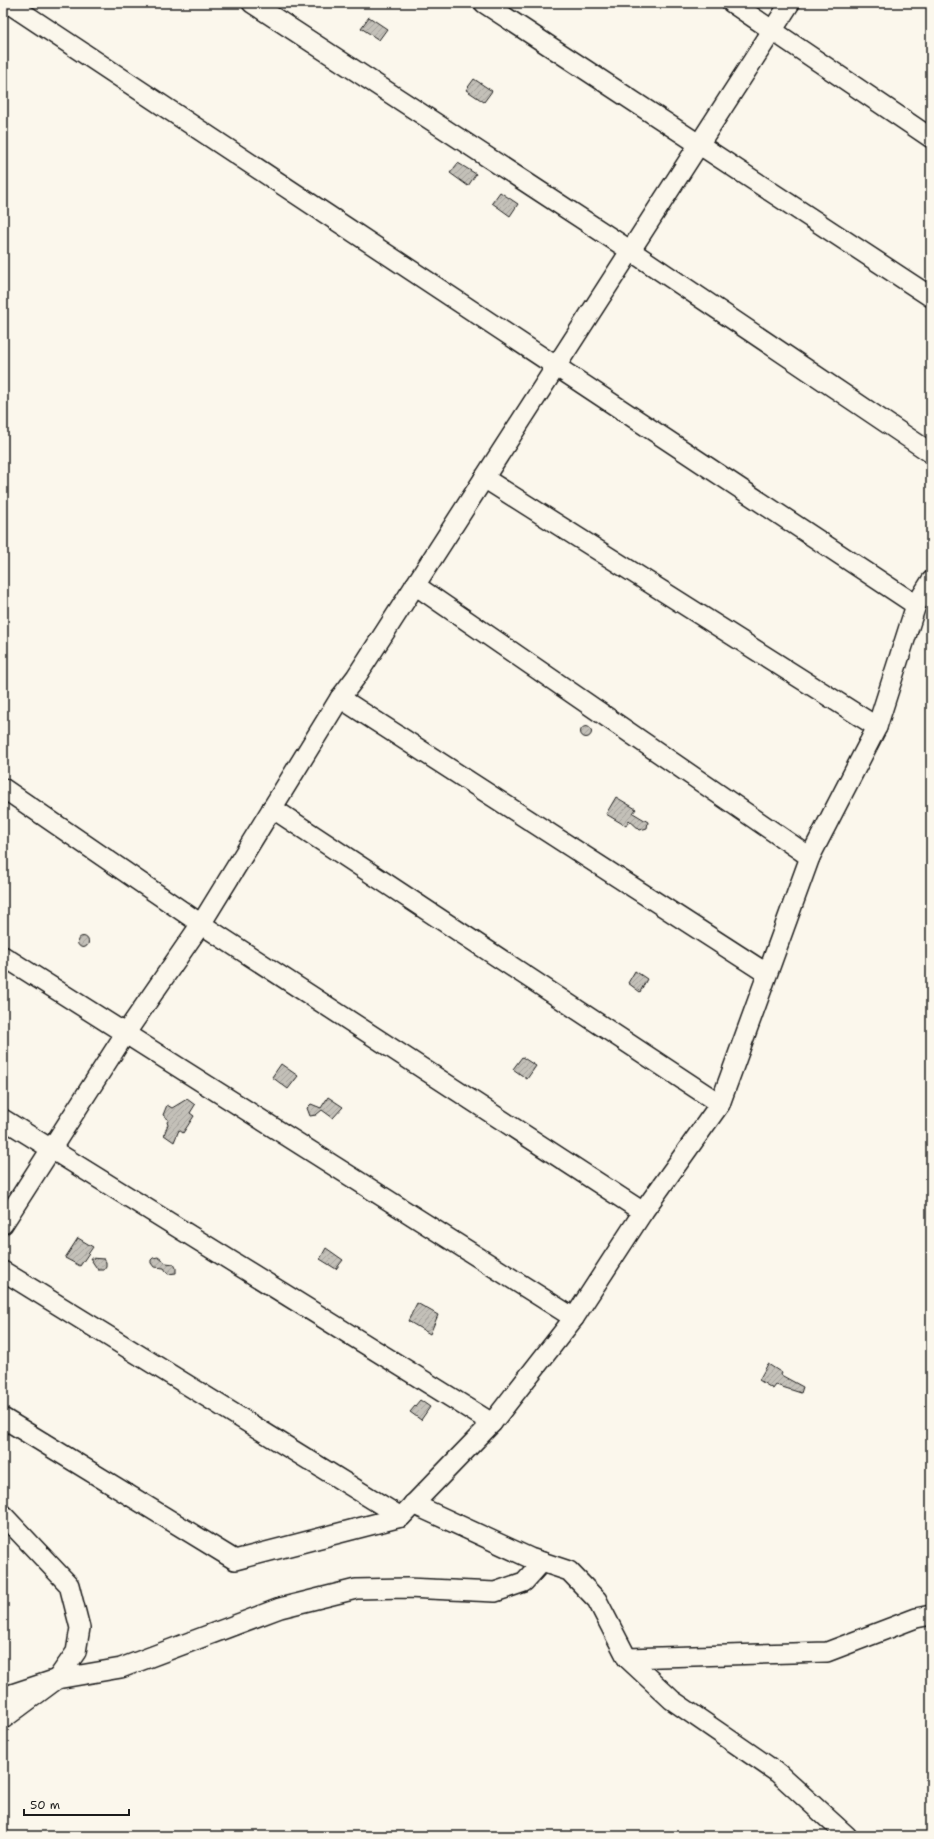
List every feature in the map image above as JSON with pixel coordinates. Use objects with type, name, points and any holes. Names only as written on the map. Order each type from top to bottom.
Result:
[{"type":"street","points":[[3,10],[8,3],[916,605]]},
{"type":"street","points":[[252,3],[631,251],[931,453]]},
{"type":"street","points":[[484,3],[931,297]]},
{"type":"street","points":[[732,3],[931,138]]},
{"type":"street","points":[[3,1224],[125,1034],[201,924],[340,698],[415,585],[790,3]]},
{"type":"street","points":[[484,478],[877,727]]},
{"type":"street","points":[[3,1418],[235,1560],[407,1511],[492,1423],[574,1318],[643,1212],[720,1104],[766,974],[810,857],[877,727],[916,605],[931,581]]},
{"type":"street","points":[[415,585],[810,857]]},
{"type":"street","points":[[340,698],[766,974]]},
{"type":"street","points":[[3,788],[201,924],[643,1212]]},
{"type":"street","points":[[272,808],[720,1104]]},
{"type":"street","points":[[3,956],[574,1318]]},
{"type":"street","points":[[3,1119],[492,1423]]},
{"type":"street","points":[[3,1271],[407,1511],[569,1571],[597,1600],[627,1658],[672,1700],[778,1773],[847,1836]]},
{"type":"street","points":[[3,1515],[69,1584],[80,1628],[76,1652],[57,1679],[3,1719]]},
{"type":"street","points":[[3,1697],[57,1679],[121,1668],[280,1608],[356,1589],[407,1588],[495,1592],[524,1582],[542,1562]]},
{"type":"street","points":[[627,1658],[827,1652],[916,1618],[931,1615]]},
{"type":"building","points":[[369,17],[387,29],[379,40],[361,28]]},
{"type":"building","points":[[474,79],[492,91],[484,102],[466,90]]},
{"type":"building","points":[[458,163],[476,174],[468,186],[450,173]]},
{"type":"building","points":[[500,192],[518,204],[510,216],[492,203]]},
{"type":"building","points":[[586,726],[590,728],[592,732],[590,736],[586,738],[582,736],[580,732],[582,728]]},
{"type":"building","points":[[616,797],[636,809],[633,813],[648,822],[647,828],[640,830],[629,820],[626,826],[606,814]]},
{"type":"building","points":[[83,936],[87,938],[89,942],[87,946],[83,948],[79,946],[77,942],[79,938]]},
{"type":"building","points":[[635,971],[647,979],[640,992],[628,983]]},
{"type":"building","points":[[522,1057],[536,1066],[527,1079],[513,1069]]},
{"type":"building","points":[[281,1064],[298,1076],[288,1089],[272,1077]]},
{"type":"building","points":[[328,1097],[343,1107],[333,1118],[322,1110],[316,1115],[310,1116],[307,1108],[311,1104],[321,1108]]},
{"type":"building","points":[[187,1099],[195,1105],[190,1113],[194,1116],[183,1133],[179,1130],[174,1142],[164,1135],[168,1124],[168,1119],[163,1115],[167,1105],[172,1108]]},
{"type":"building","points":[[78,1238],[93,1247],[80,1266],[65,1258]]},
{"type":"building","points":[[326,1248],[343,1260],[336,1269],[320,1259]]},
{"type":"building","points":[[158,1257],[166,1263],[174,1264],[176,1273],[168,1274],[164,1268],[154,1267],[151,1260]]},
{"type":"building","points":[[90,1258],[104,1259],[106,1262],[106,1267],[104,1270],[98,1270]]},
{"type":"building","points":[[417,1303],[438,1315],[430,1334],[408,1321]]},
{"type":"building","points":[[768,1364],[782,1373],[781,1375],[803,1387],[801,1393],[776,1385],[773,1389],[759,1380]]},
{"type":"building","points":[[420,1400],[430,1407],[421,1420],[410,1412]]}]
